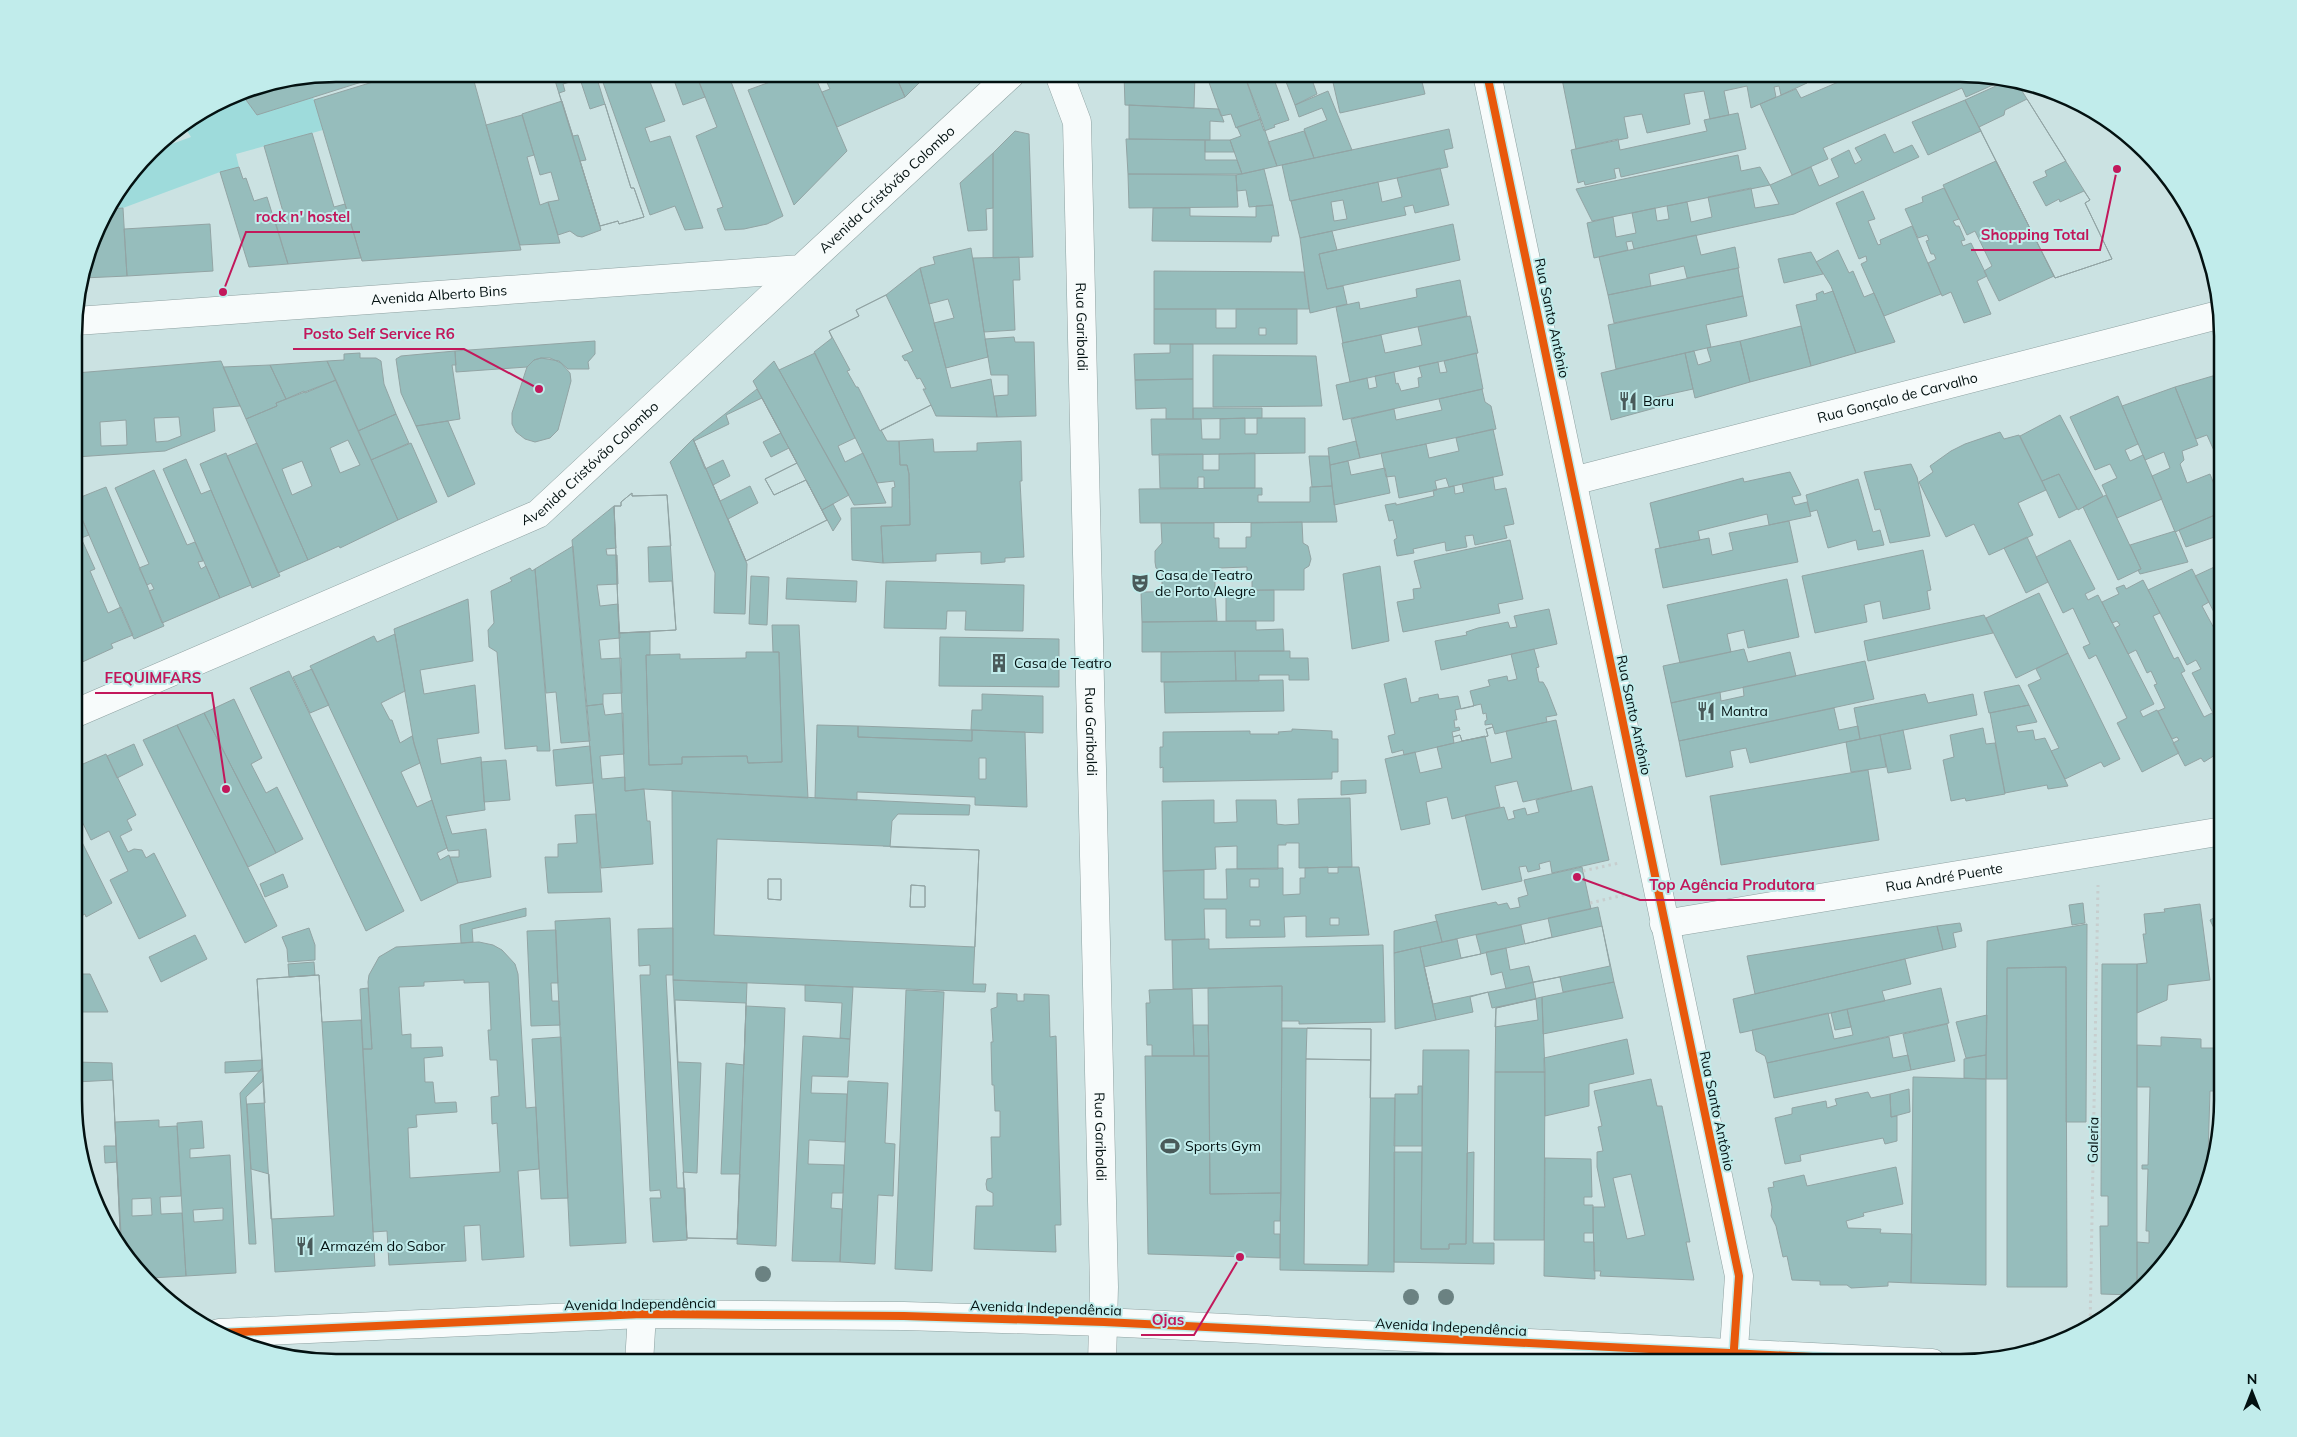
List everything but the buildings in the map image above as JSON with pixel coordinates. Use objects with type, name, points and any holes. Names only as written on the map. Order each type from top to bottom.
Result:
[{"type":"street","name":"Avenida Cristóvão Colombo","points":[[82,710],[538,514],[1002,82]]},
{"type":"street","name":"Rua Garibaldi","points":[[1062,82],[1077,122],[1104,1322],[1102,1354]]},
{"type":"street","name":"Rua Santo Antônio","points":[[1490,82],[1739,1276],[1734,1354]]},
{"type":"street","name":"Avenida Alberto Bins","points":[[83,321],[802,270]]},
{"type":"street","name":"Rua Gonçalo de Carvalho","points":[[1573,481],[2214,316]]},
{"type":"street","name":"Rua André Puente","points":[[1664,924],[2214,833]]},
{"type":"street","name":"Avenida Independência","points":[[234,1332],[642,1314],[904,1316],[1104,1322],[1664,1354]]},
{"type":"street","points":[[640,1354],[642,1314]]},
{"type":"shaded area","points":[[313,97],[323,130],[236,154],[239,167],[118,208],[135,182],[157,157],[171,144],[191,137],[187,131],[196,125],[224,109],[246,100],[257,115]]},
{"type":"cycle path","points":[[1489,82],[1739,1276],[1734,1354]]},
{"type":"cycle path","points":[[234,1332],[642,1314],[904,1316],[1104,1322],[1750,1354]]},
{"type":"place","name":"Shopping Total","points":[[2117,169]]},
{"type":"place","name":"rock n' hostel","points":[[223,292]]},
{"type":"place","name":"Posto Self Service R6","points":[[539,389]]},
{"type":"place","name":"Baru","points":[[1628,401]]},
{"type":"place","name":"Casa de Teatro de Porto Alegre","points":[[1140,583]]},
{"type":"place","name":"Casa de Teatro","points":[[999,663]]},
{"type":"place","name":"Mantra","points":[[1706,711]]},
{"type":"place","name":"FEQUIMFARS","points":[[226,789]]},
{"type":"place","name":"Top Agência Produtora","points":[[1577,877]]},
{"type":"place","name":"Sports Gym","points":[[1170,1146]]},
{"type":"place","name":"Armazém do Sabor","points":[[305,1246]]},
{"type":"place","name":"Ojas","points":[[1240,1257]]}]
